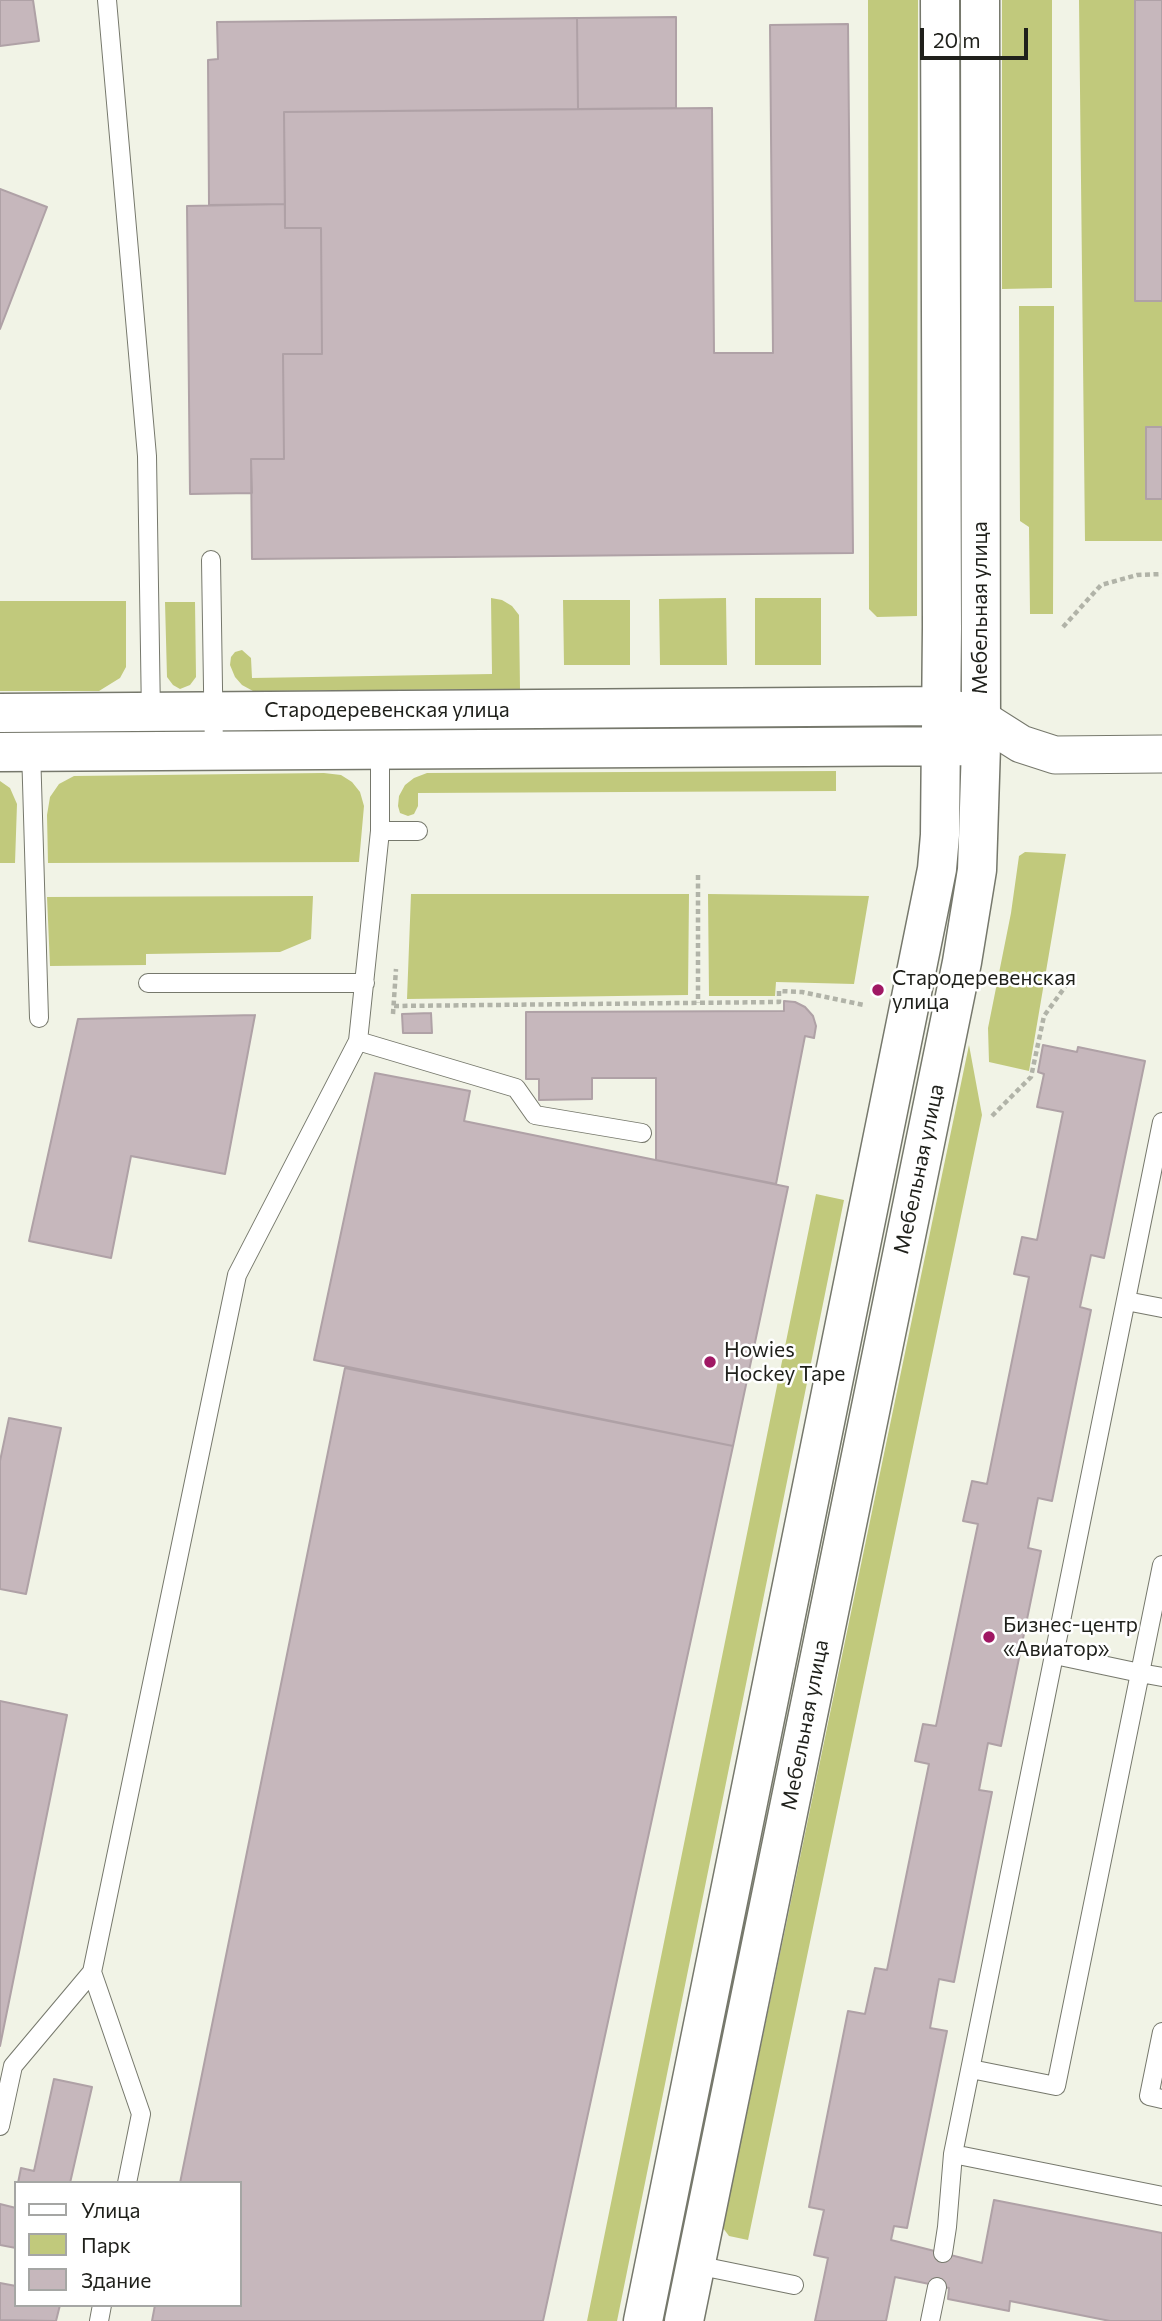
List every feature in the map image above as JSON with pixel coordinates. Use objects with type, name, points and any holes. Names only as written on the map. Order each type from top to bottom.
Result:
[{"type":"street","name":"Мебельная улица","points":[[643,2321],[933,899],[940,835],[942,706],[940,0]]},
{"type":"street","name":"Мебельная улица","points":[[684,2321],[972,906],[980,835],[981,732],[980,0]]},
{"type":"street","name":"Стародеревенская улица","points":[[15,713],[942,706],[981,732]]},
{"type":"street","name":"Стародеревенская улица","points":[[15,752],[941,747],[981,732]]},
{"type":"street","points":[[981,732],[1055,755],[1162,754]]},
{"type":"lane","points":[[107,0],[147,456],[151,751]]},
{"type":"lane","points":[[211,559],[214,751]]},
{"type":"lane","points":[[0,2126],[13,2066],[92,1972],[237,1275],[358,1041],[380,831],[379,710]]},
{"type":"lane","points":[[15,713],[15,752],[39,1018]]},
{"type":"lane","points":[[380,831],[418,831]]},
{"type":"lane","points":[[148,983],[365,983]]},
{"type":"lane","points":[[358,1041],[516,1088],[535,1115],[642,1133]]},
{"type":"lane","points":[[943,2253],[953,2154],[1162,1122]]},
{"type":"lane","points":[[1126,1301],[1162,1308]]},
{"type":"lane","points":[[971,2068],[1056,2086],[1162,1565]]},
{"type":"lane","points":[[1055,1655],[1162,1677]]},
{"type":"lane","points":[[92,1972],[141,2113],[127,2181]]},
{"type":"lane","points":[[1162,2032],[1149,2096],[1162,2099]]},
{"type":"lane","points":[[953,2154],[1162,2196]]},
{"type":"lane","points":[[657,2257],[794,2285]]},
{"type":"lane","points":[[930,2321],[937,2287]]},
{"type":"path","points":[[1063,626],[1101,585],[1137,575],[1162,574]]},
{"type":"path","points":[[698,874],[698,1003]]},
{"type":"path","points":[[992,1116],[1031,1077],[1044,1016],[1070,980]]},
{"type":"path","points":[[394,1006],[779,1002],[779,991],[802,992],[864,1005]]},
{"type":"green space","points":[[868,0],[918,0],[917,616],[877,617],[869,609]]},
{"type":"green space","points":[[1002,0],[1052,0],[1052,288],[1002,289]]},
{"type":"green space","points":[[1079,0],[1162,0],[1162,541],[1085,541]]},
{"type":"green space","points":[[1019,306],[1054,306],[1053,614],[1030,614],[1029,527],[1020,521]]},
{"type":"green space","points":[[491,598],[512,606],[519,615],[520,689],[253,691],[242,685],[230,665],[235,652],[242,650],[251,658],[252,678],[492,674]]},
{"type":"green space","points":[[726,598],[727,665],[660,665],[659,599]]},
{"type":"green space","points":[[755,598],[821,598],[821,665],[755,665]]},
{"type":"green space","points":[[563,600],[630,600],[630,665],[564,665]]},
{"type":"green space","points":[[0,601],[126,601],[126,667],[120,678],[99,691],[0,691]]},
{"type":"green space","points":[[165,602],[195,602],[196,677],[190,685],[180,689],[167,677]]},
{"type":"green space","points":[[836,771],[836,791],[418,793],[418,806],[414,814],[408,816],[400,813],[398,806],[399,796],[405,785],[427,773]]},
{"type":"green space","points":[[341,775],[352,782],[360,792],[364,806],[359,862],[48,863],[47,815],[50,797],[59,784],[74,776]]},
{"type":"green space","points":[[0,781],[10,788],[17,804],[15,863],[0,863]]},
{"type":"green space","points":[[1025,852],[1066,854],[1029,1071],[989,1062],[988,1028],[1011,913],[1019,856]]},
{"type":"green space","points":[[411,894],[689,894],[688,995],[407,999]]},
{"type":"green space","points":[[708,894],[869,896],[854,984],[776,982],[775,996],[709,996]]},
{"type":"green space","points":[[313,896],[311,939],[280,952],[146,954],[146,965],[50,966],[47,897]]},
{"type":"green space","points":[[969,1045],[982,1115],[748,2240],[729,2236],[723,2228]]},
{"type":"green space","points":[[816,1194],[844,1200],[617,2321],[587,2321]]},
{"type":"building","points":[[0,0],[33,0],[39,41],[0,46]]},
{"type":"building","points":[[1135,0],[1162,0],[1162,301],[1135,301]]},
{"type":"building","points":[[676,17],[676,108],[578,109],[577,18]]},
{"type":"building","points":[[577,18],[578,109],[284,112],[285,204],[209,205],[208,60],[218,59],[217,22]]},
{"type":"building","points":[[848,24],[853,553],[252,559],[251,459],[284,459],[283,354],[322,354],[321,228],[285,228],[284,112],[712,108],[714,353],[773,353],[770,25]]},
{"type":"building","points":[[0,189],[47,207],[0,329]]},
{"type":"building","points":[[285,204],[285,228],[321,228],[322,354],[283,354],[284,459],[251,459],[252,493],[190,494],[187,206]]},
{"type":"building","points":[[1146,427],[1162,427],[1162,499],[1146,499]]},
{"type":"building","points":[[784,1001],[805,1007],[813,1016],[816,1026],[814,1038],[805,1036],[776,1184],[656,1160],[656,1078],[592,1078],[592,1099],[539,1100],[539,1079],[526,1079],[526,1012],[784,1011]]},
{"type":"building","points":[[431,1013],[432,1033],[403,1033],[402,1014]]},
{"type":"building","points":[[255,1015],[225,1174],[131,1156],[111,1258],[29,1241],[78,1019]]},
{"type":"building","name":"Бизнес-центр «Авиатор»","points":[[1043,1045],[1077,1052],[1078,1047],[1145,1061],[1104,1258],[1091,1255],[1080,1307],[1091,1310],[1052,1501],[1038,1498],[1028,1548],[1041,1551],[1001,1746],[988,1743],[979,1790],[992,1792],[954,1982],[939,1979],[930,2028],[947,2031],[907,2228],[894,2226],[891,2240],[982,2263],[994,2200],[1162,2233],[1162,2321],[1110,2321],[1010,2301],[1009,2311],[948,2299],[949,2288],[895,2277],[886,2321],[815,2321],[828,2258],[814,2255],[824,2210],[809,2207],[848,2011],[865,2014],[875,1968],[887,1970],[929,1764],[915,1761],[923,1724],[936,1726],[978,1524],[963,1521],[972,1481],[987,1484],[1029,1277],[1014,1274],[1022,1237],[1037,1240],[1063,1112],[1037,1107],[1044,1074],[1038,1072]]},
{"type":"building","points":[[375,1073],[470,1091],[464,1121],[788,1187],[733,1446],[314,1360]]},
{"type":"building","points":[[345,1368],[733,1446],[543,2321],[152,2321],[155,2307],[242,2307],[242,2181],[180,2181]]},
{"type":"building","points":[[9,1418],[61,1428],[26,1594],[0,1589],[0,1461]]},
{"type":"building","points":[[0,1701],[67,1715],[0,2046]]},
{"type":"building","points":[[54,2079],[92,2087],[70,2181],[18,2181],[21,2168],[34,2171]]},
{"type":"building","points":[[0,2204],[14,2208],[14,2248],[0,2245]]},
{"type":"building","points":[[0,2283],[14,2286],[14,2307],[60,2307],[56,2321],[0,2320]]},
{"type":"place","name":"Стародеревенская улица","points":[[878,990]]},
{"type":"place","name":"Howies Hockey Tape","points":[[710,1362]]},
{"type":"place","name":"Бизнес-центр «Авиатор»","points":[[989,1637]]}]
